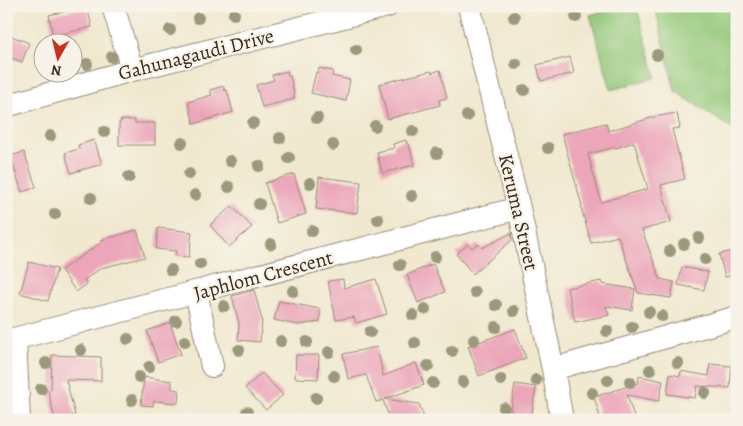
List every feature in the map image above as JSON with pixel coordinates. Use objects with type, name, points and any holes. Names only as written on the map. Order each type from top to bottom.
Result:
[{"type":"street","points":[[114,6],[132,70]]},
{"type":"street","name":"Gahunagaudi Drive","points":[[6,106],[132,70],[387,6]]},
{"type":"street","name":"Keruma Street","points":[[469,6],[519,208],[562,420]]},
{"type":"street","name":"Japhlom Crescent","points":[[11,340],[519,208]]},
{"type":"street","points":[[196,292],[212,366]]},
{"type":"street","points":[[553,369],[737,317]]},
{"type":"street","points":[[11,340],[19,420]]},
{"type":"green space","points":[[623,6],[636,6],[656,77],[611,90],[590,15]]},
{"type":"green space","points":[[655,6],[737,6],[737,132],[675,91]]},
{"type":"building","points":[[87,7],[92,27],[70,32],[52,32],[49,15]]},
{"type":"building","points":[[6,34],[29,43],[22,62],[6,56]]},
{"type":"building","points":[[570,57],[574,73],[541,81],[537,65]]},
{"type":"building","points":[[319,68],[333,71],[332,76],[350,80],[346,101],[311,93],[316,72],[318,73]]},
{"type":"building","points":[[440,70],[447,98],[439,100],[440,105],[388,119],[379,84]]},
{"type":"building","points":[[287,71],[288,76],[290,76],[294,99],[262,107],[256,85],[274,80],[272,75]]},
{"type":"building","points":[[223,86],[225,91],[227,90],[233,112],[194,124],[188,102],[212,95],[210,90]]},
{"type":"building","points":[[677,113],[680,128],[672,129],[685,179],[661,185],[671,222],[642,230],[660,279],[674,282],[671,298],[638,293],[618,236],[591,243],[562,134],[606,123],[608,131],[654,117]],"holes":[[[634,142],[648,189],[601,202],[588,154]]]},
{"type":"building","points":[[121,120],[135,120],[135,123],[155,123],[155,145],[119,145],[119,123]]},
{"type":"building","points":[[94,140],[102,164],[71,173],[65,153],[79,149],[78,145]]},
{"type":"building","points":[[406,140],[407,144],[409,144],[414,165],[382,173],[377,152],[394,148],[393,144]]},
{"type":"building","points":[[24,152],[36,187],[22,192],[10,156]]},
{"type":"building","points":[[294,174],[306,214],[277,223],[265,183]]},
{"type":"building","points":[[319,177],[361,182],[357,213],[316,209]]},
{"type":"building","points":[[232,206],[252,227],[229,247],[210,225]]},
{"type":"building","points":[[158,228],[192,232],[189,257],[175,256],[176,251],[156,249]]},
{"type":"building","points":[[137,230],[145,257],[101,268],[84,280],[87,284],[76,292],[61,270],[102,242],[101,240]]},
{"type":"building","points":[[511,233],[512,240],[473,274],[456,254],[468,244],[472,248],[478,244],[482,248]]},
{"type":"building","points":[[737,250],[737,274],[725,277],[719,254]]},
{"type":"building","points":[[29,262],[57,269],[48,301],[20,293]]},
{"type":"building","points":[[433,264],[445,292],[418,303],[407,275]]},
{"type":"building","points":[[682,267],[708,272],[704,290],[678,285]]},
{"type":"building","points":[[343,279],[344,288],[376,279],[387,314],[356,323],[354,317],[336,320],[328,281]]},
{"type":"building","points":[[601,281],[602,284],[635,289],[632,310],[606,306],[609,315],[575,322],[567,288]]},
{"type":"building","points":[[254,290],[262,320],[260,342],[238,340],[239,323],[232,296]]},
{"type":"building","points":[[279,301],[320,309],[320,322],[298,325],[274,320]]},
{"type":"building","points":[[170,323],[181,354],[158,362],[147,331]]},
{"type":"building","points":[[515,329],[526,358],[479,376],[468,346]]},
{"type":"building","points":[[377,347],[383,376],[416,363],[424,385],[385,399],[419,404],[425,420],[390,420],[383,400],[376,402],[366,375],[348,379],[343,354]]},
{"type":"building","points":[[52,355],[101,357],[101,381],[66,380],[75,415],[57,420],[55,420],[48,390],[51,389]]},
{"type":"building","points":[[296,355],[319,355],[318,379],[295,378]]},
{"type":"building","points":[[710,364],[732,366],[730,388],[697,386],[695,398],[667,394],[670,374],[680,376],[681,371],[709,376]]},
{"type":"building","points":[[262,373],[283,395],[266,410],[245,388]]},
{"type":"building","points":[[639,376],[663,381],[659,401],[627,395],[635,420],[601,420],[594,397],[638,383]]},
{"type":"building","points":[[144,377],[172,381],[172,389],[179,390],[178,403],[154,401],[153,406],[141,405]]},
{"type":"building","points":[[515,384],[536,387],[531,419],[510,416]]}]
